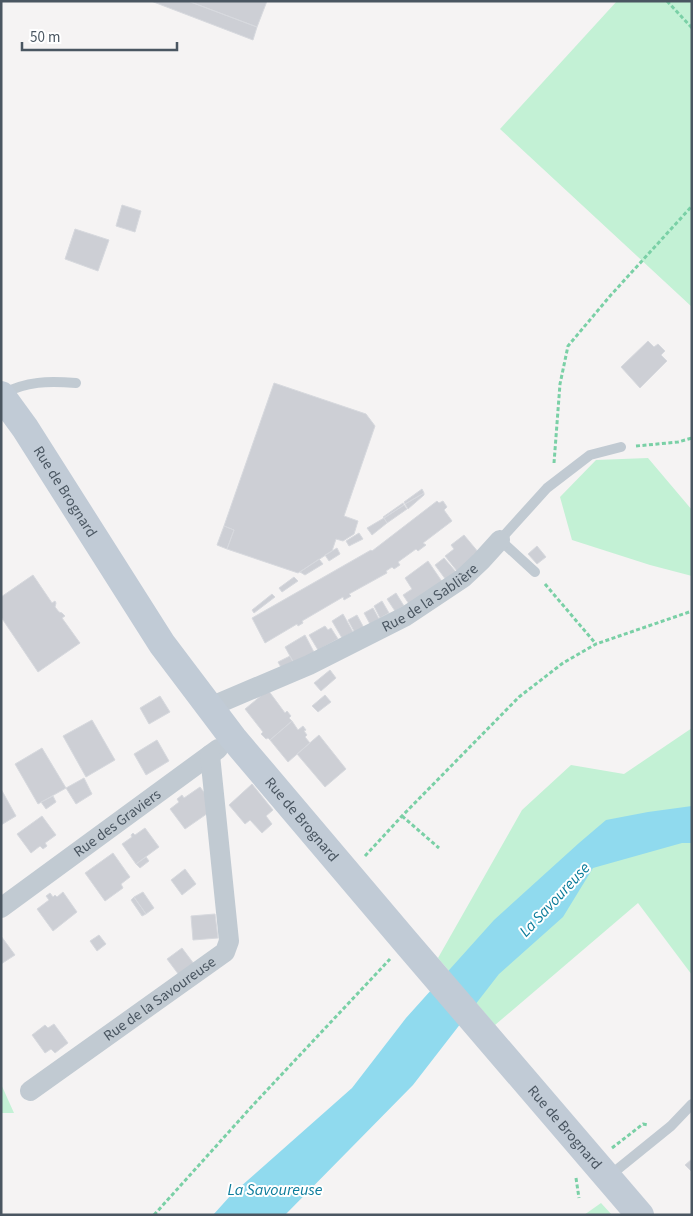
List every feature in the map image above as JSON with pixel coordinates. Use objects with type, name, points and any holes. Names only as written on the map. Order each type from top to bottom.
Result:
[{"type":"street","name":"Rue de Brognard","points":[[1,395],[25,428],[162,644],[233,738],[640,1215]]},
{"type":"street","name":"Rue de la Sablière","points":[[210,708],[309,665],[406,616],[463,578],[500,540]]},
{"type":"street","name":"Rue des Graviers","points":[[1,908],[233,738]]},
{"type":"street","name":"Rue de la Savoureuse","points":[[30,1091],[225,952],[229,941],[210,755]]},
{"type":"lane","points":[[1,395],[18,386],[45,382],[76,383]]},
{"type":"lane","name":"Rue de la Sablière","points":[[500,540],[546,488],[590,455],[621,447]]},
{"type":"lane","points":[[500,540],[535,572]]},
{"type":"lane","points":[[608,1177],[671,1126],[692,1104]]},
{"type":"path","points":[[667,1],[692,28]]},
{"type":"path","points":[[546,488],[555,458],[560,384],[568,346],[692,206]]},
{"type":"path","points":[[621,447],[678,442],[692,438]]},
{"type":"path","points":[[535,572],[596,644]]},
{"type":"path","points":[[361,861],[402,816],[520,697],[562,663],[596,644],[692,611]]},
{"type":"path","points":[[402,816],[439,848]]},
{"type":"path","points":[[154,1215],[254,1104],[393,956]]},
{"type":"path","points":[[604,1143],[611,1149],[643,1124],[671,1126]]},
{"type":"green space","points":[[617,1],[692,1],[692,307],[500,129]]},
{"type":"green space","points":[[648,458],[692,510],[692,576],[650,565],[572,540],[560,497],[596,460]]},
{"type":"green space","points":[[692,728],[692,975],[638,903],[495,1025],[438,958],[522,810],[571,765],[624,774]]},
{"type":"green space","points":[[1,1084],[14,1113],[1,1113]]},
{"type":"green space","points":[[601,1203],[612,1215],[584,1215]]},
{"type":"water","name":"La Savoureuse","points":[[692,806],[692,843],[682,843],[593,868],[563,917],[499,974],[413,1085],[285,1215],[213,1215],[231,1195],[352,1088],[406,1018],[494,920],[579,843],[606,820]]},
{"type":"building","points":[[151,1],[188,1],[257,27],[253,40]]},
{"type":"building","points":[[188,1],[267,1],[257,27]]},
{"type":"building","points":[[122,205],[141,211],[135,232],[116,226]]},
{"type":"building","points":[[75,229],[109,240],[98,271],[65,259]]},
{"type":"building","points":[[648,341],[654,347],[658,344],[665,351],[661,355],[667,361],[640,388],[621,367]]},
{"type":"building","points":[[274,383],[366,414],[375,426],[344,516],[358,521],[354,534],[343,541],[336,539],[332,551],[298,573],[227,549],[234,530],[224,526]]},
{"type":"building","points":[[422,489],[424,493],[405,504],[404,502]]},
{"type":"building","points":[[424,493],[424,495],[408,509],[405,504]]},
{"type":"building","points":[[437,501],[439,503],[443,501],[447,507],[444,510],[452,521],[423,543],[426,545],[418,551],[416,549],[398,562],[400,565],[394,569],[392,567],[386,571],[387,573],[349,594],[351,596],[344,600],[343,597],[302,621],[303,623],[298,626],[297,624],[265,643],[252,618],[372,551]]},
{"type":"building","points":[[403,503],[404,505],[383,517]]},
{"type":"building","points":[[404,505],[407,509],[387,523],[384,518]]},
{"type":"building","points":[[384,518],[387,523],[372,535],[367,528]]},
{"type":"building","points":[[224,526],[234,530],[227,549],[217,545]]},
{"type":"building","points":[[359,533],[363,539],[349,546],[346,541]]},
{"type":"building","points":[[464,535],[479,553],[457,571],[445,556],[454,549],[451,545]]},
{"type":"building","points":[[537,546],[546,557],[537,564],[528,554]]},
{"type":"building","points":[[337,548],[340,554],[329,561],[325,555]]},
{"type":"building","points":[[444,558],[456,572],[446,580],[435,565]]},
{"type":"building","points":[[319,559],[323,564],[305,575],[300,572]]},
{"type":"building","points":[[428,561],[443,583],[409,604],[403,595],[412,589],[405,578]]},
{"type":"building","points":[[33,575],[52,603],[55,601],[55,607],[65,616],[62,618],[80,643],[38,672],[1,617],[1,597]]},
{"type":"building","points":[[294,577],[298,581],[282,592],[279,588]]},
{"type":"building","points":[[396,593],[404,606],[395,611],[387,599]]},
{"type":"building","points":[[272,594],[275,597],[254,613],[252,610]]},
{"type":"building","points":[[382,601],[389,613],[380,618],[374,606]]},
{"type":"building","points":[[373,608],[379,619],[370,624],[364,613]]},
{"type":"building","points":[[343,614],[353,632],[342,638],[332,621]]},
{"type":"building","points":[[357,615],[364,628],[355,633],[348,620]]},
{"type":"building","points":[[325,626],[328,630],[331,628],[338,639],[318,650],[309,635]]},
{"type":"building","points":[[305,635],[315,654],[295,665],[285,647]]},
{"type":"building","points":[[290,656],[294,664],[282,669],[278,662]]},
{"type":"building","points":[[330,670],[336,678],[321,691],[314,683]]},
{"type":"building","points":[[268,690],[285,713],[287,711],[291,716],[289,718],[292,721],[270,740],[261,734],[263,732],[245,709]]},
{"type":"building","points":[[325,695],[331,702],[318,712],[312,706]]},
{"type":"building","points":[[160,696],[170,712],[149,724],[140,708]]},
{"type":"building","points":[[92,720],[115,760],[86,777],[63,736]]},
{"type":"building","points":[[292,721],[298,730],[303,726],[307,735],[305,737],[310,743],[288,762],[270,740]]},
{"type":"building","points":[[319,735],[346,769],[325,787],[297,754]]},
{"type":"building","points":[[157,740],[169,761],[146,775],[134,754]]},
{"type":"building","points":[[42,748],[66,788],[38,804],[15,764]]},
{"type":"building","points":[[84,778],[92,794],[76,804],[66,788]]},
{"type":"building","points":[[252,784],[273,810],[266,816],[272,824],[262,833],[250,820],[245,824],[229,805]]},
{"type":"building","points":[[200,787],[206,795],[208,813],[185,829],[170,809],[179,802],[177,799],[182,795],[184,798]]},
{"type":"building","points":[[1,789],[16,816],[1,825]]},
{"type":"building","points":[[53,796],[56,802],[46,809],[41,802]]},
{"type":"building","points":[[42,816],[56,835],[45,843],[47,846],[43,849],[40,846],[31,853],[17,834]]},
{"type":"building","points":[[145,828],[159,847],[136,864],[122,844],[132,837],[133,833],[135,835]]},
{"type":"building","points":[[113,853],[130,877],[121,884],[123,888],[105,901],[85,873]]},
{"type":"building","points":[[146,857],[149,861],[140,868],[136,864]]},
{"type":"building","points":[[185,869],[196,884],[182,895],[171,880]]},
{"type":"building","points":[[63,892],[77,912],[53,931],[37,909],[49,900],[46,896],[50,893],[53,897],[55,895],[57,897]]},
{"type":"building","points":[[143,892],[154,908],[146,914],[134,897]]},
{"type":"building","points":[[134,897],[146,914],[142,916],[131,900]]},
{"type":"building","points":[[215,914],[218,938],[193,940],[191,916]]},
{"type":"building","points":[[99,935],[106,944],[97,951],[90,941]]},
{"type":"building","points":[[1,936],[15,955],[1,964]]},
{"type":"building","points":[[182,948],[194,964],[179,975],[167,959]]},
{"type":"building","points":[[54,1024],[68,1043],[55,1053],[51,1049],[45,1053],[32,1035],[45,1025],[48,1028]]},
{"type":"building","points":[[692,1159],[692,1172],[685,1165]]}]
